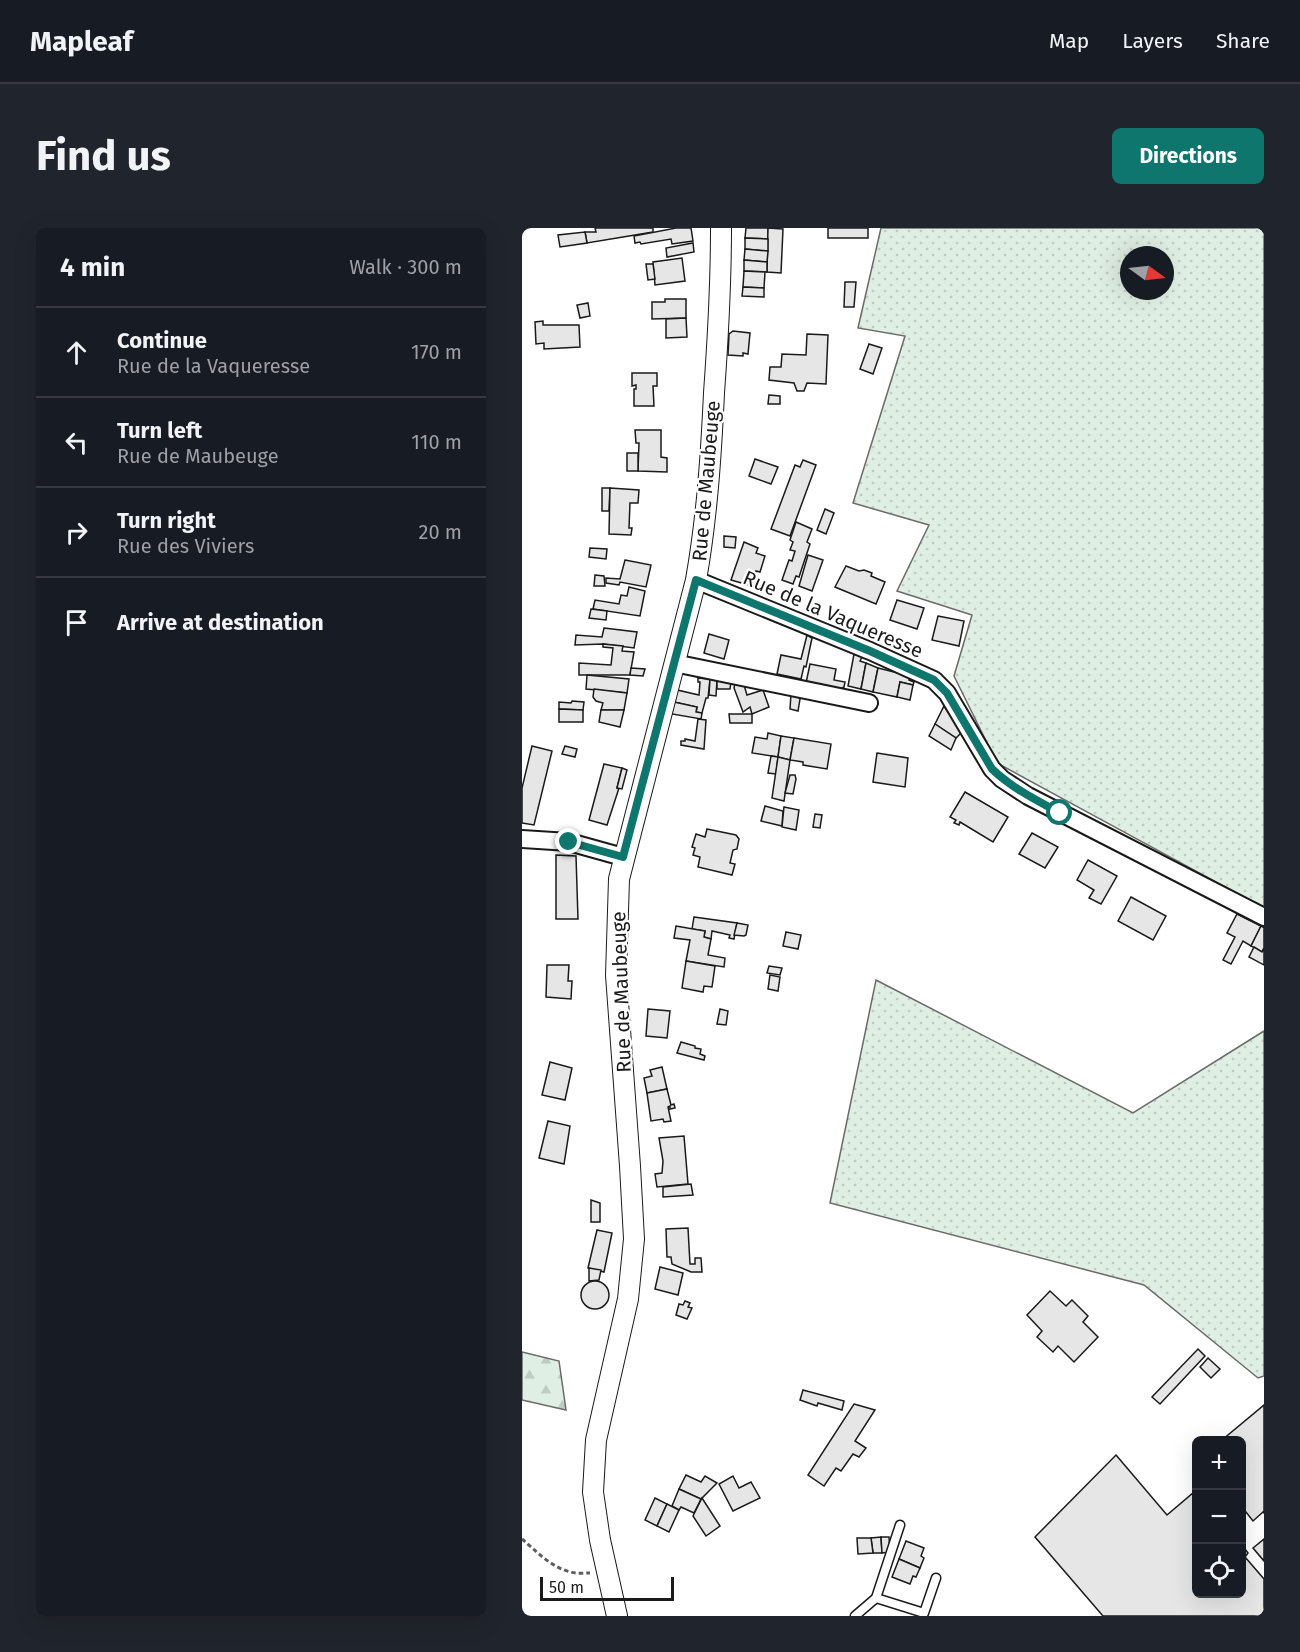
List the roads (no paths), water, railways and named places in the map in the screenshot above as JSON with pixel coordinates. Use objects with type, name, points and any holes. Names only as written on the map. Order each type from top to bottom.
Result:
[{"type":"street","name":"Rue de Maubeuge","points":[[617,1616],[594,1512],[592,1492],[594,1460],[607,1389],[628,1299],[634,1239],[616,975],[619,879],[696,580],[708,500],[721,228]]},
{"type":"street","name":"Rue de la Vaqueresse","points":[[696,580],[870,651],[934,680],[947,693],[992,769],[1002,779],[1070,818],[1264,917]]},
{"type":"street","points":[[674,663],[869,703]]},
{"type":"street","points":[[522,839],[569,842],[623,857]]},
{"type":"lane","points":[[855,1616],[876,1598],[900,1525]]},
{"type":"lane","points":[[876,1598],[924,1613],[936,1578]]}]
